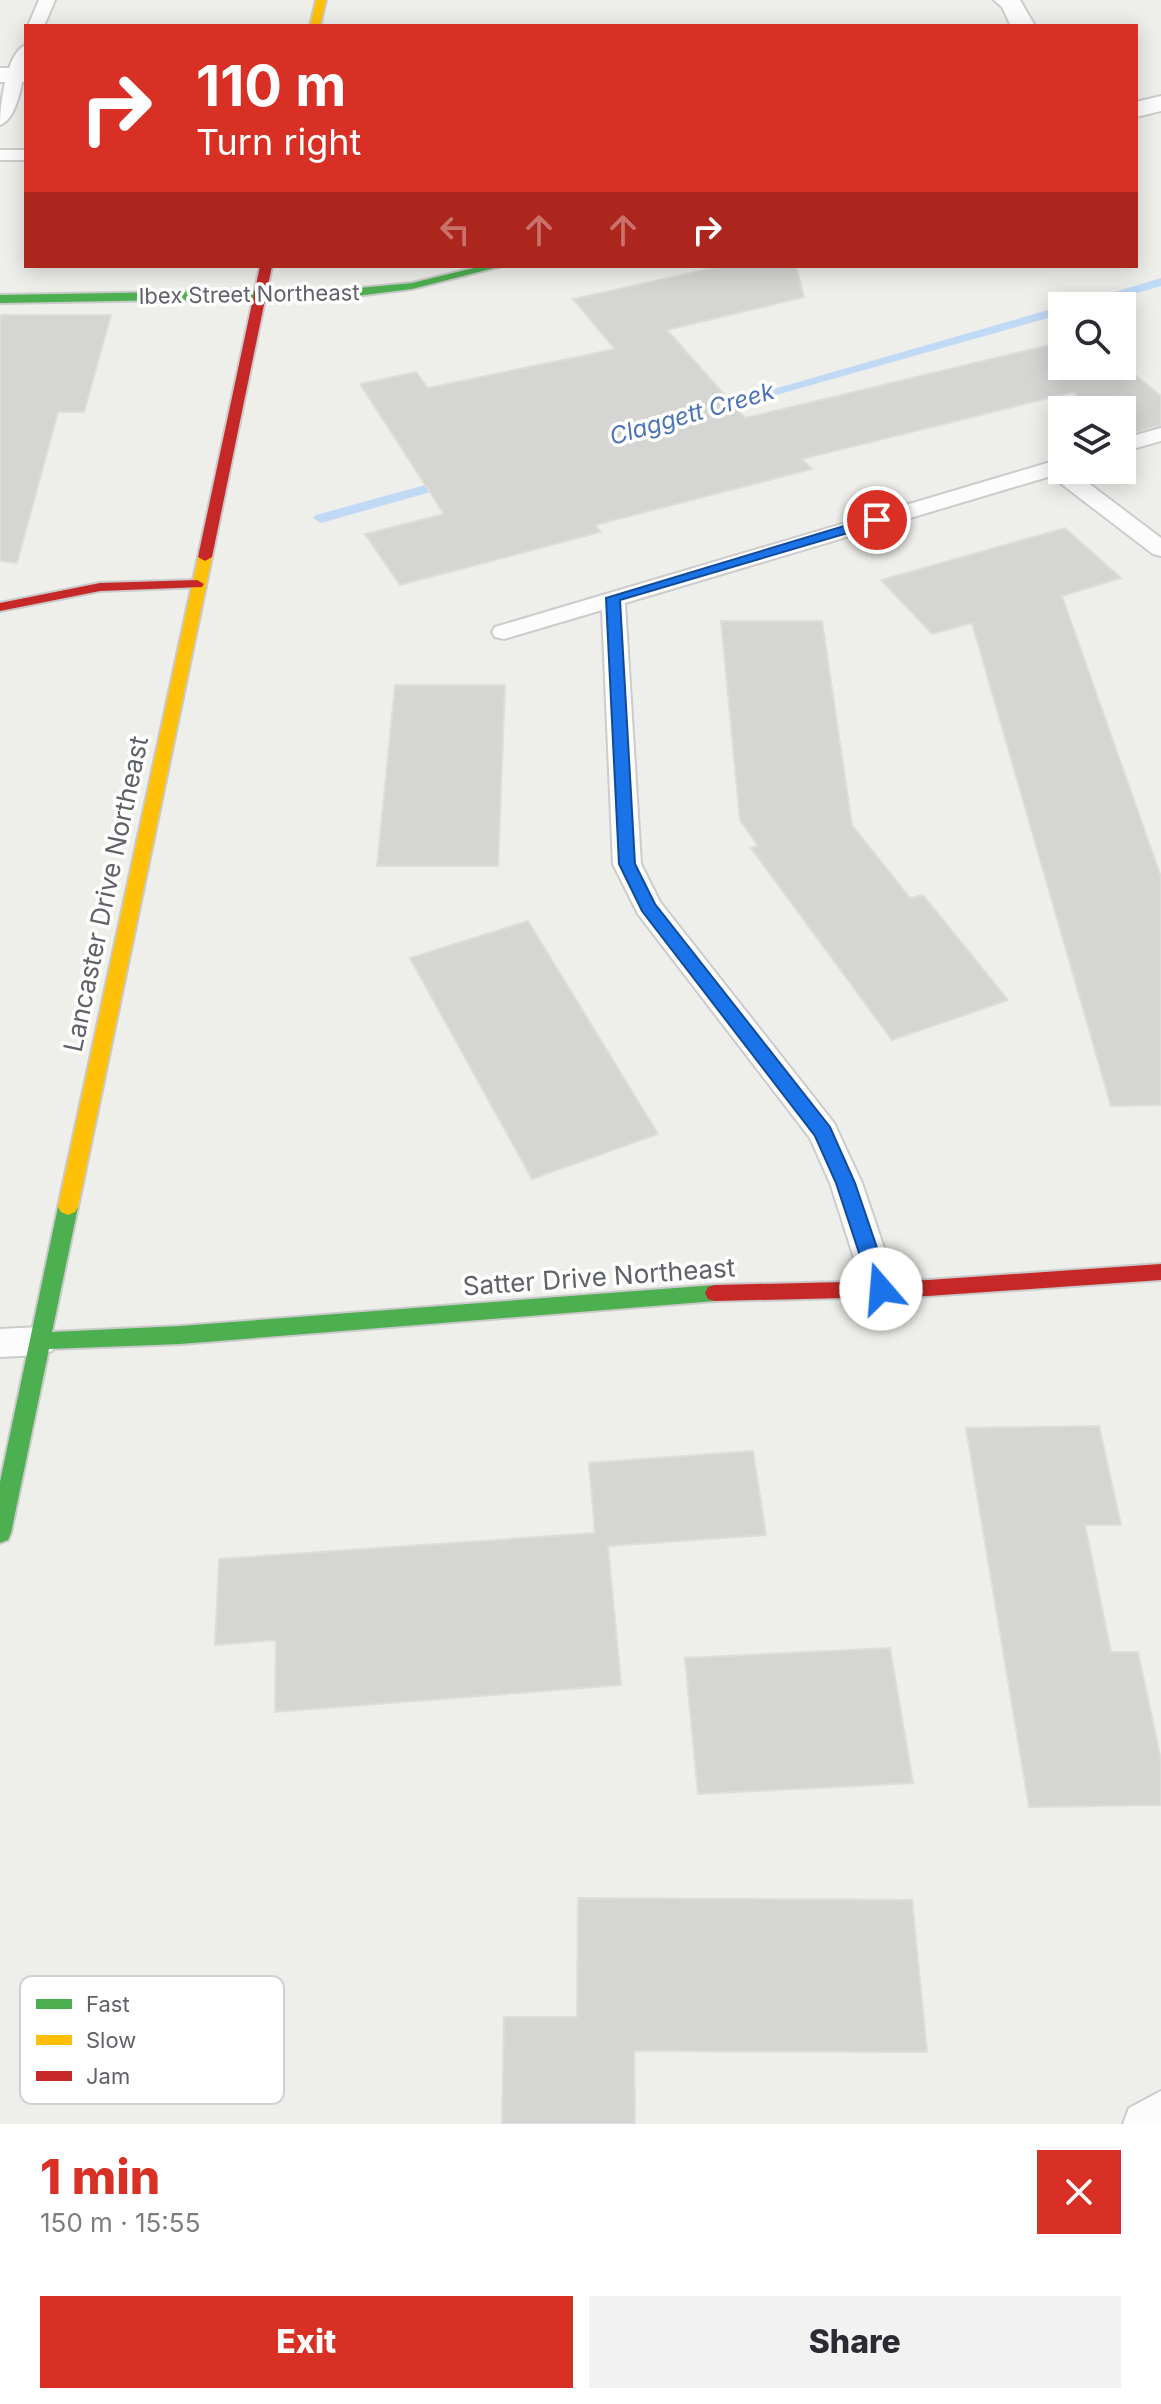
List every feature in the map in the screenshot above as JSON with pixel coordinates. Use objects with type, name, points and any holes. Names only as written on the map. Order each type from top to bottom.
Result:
[{"type":"main road","points":[[315,24],[321,0]]},
{"type":"main road","name":"Lancaster Drive Northeast","points":[[0,1533],[266,268]]},
{"type":"main road","name":"Ibex Street Northeast","points":[[0,299],[260,296],[390,289],[487,268]]},
{"type":"main road","points":[[0,607],[100,587],[197,584]]},
{"type":"main road","name":"Satter Drive Northeast","points":[[40,1341],[180,1335],[732,1292],[881,1289],[1161,1272]]},
{"type":"street","points":[[1005,0],[1011,3],[1022,24]]},
{"type":"street","points":[[1138,109],[1161,103]]},
{"type":"lane","points":[[37,24],[47,0]]},
{"type":"lane","points":[[0,120],[24,54]]},
{"type":"lane","points":[[0,155],[24,155]]},
{"type":"lane","points":[[1136,442],[1161,434]]},
{"type":"lane","points":[[504,632],[1048,470]]},
{"type":"lane","points":[[1079,484],[1161,549]]},
{"type":"lane","points":[[613,598],[627,864],[648,907],[823,1132],[846,1183],[881,1289]]},
{"type":"lane","points":[[0,1343],[40,1341]]},
{"type":"lane","points":[[1145,2124],[1161,2113]]},
{"type":"building","points":[[713,268],[797,268],[804,297],[667,330],[745,418],[1048,345],[1048,380],[1136,380],[1136,375],[1161,396],[1161,425],[1136,432],[1136,396],[1078,396],[1073,392],[1048,396],[802,459],[812,469],[595,525],[601,532],[400,585],[365,534],[444,514],[360,384],[416,372],[428,388],[615,349],[573,299]]},
{"type":"building","points":[[0,315],[111,315],[84,412],[58,412],[17,563],[0,561]]},
{"type":"building","points":[[1065,528],[1121,578],[1062,596],[1161,877],[1161,1105],[1111,1106],[972,623],[932,634],[881,580]]},
{"type":"building","points":[[721,621],[822,621],[852,825],[910,898],[923,895],[1008,1000],[892,1040],[751,848],[758,846],[740,820]]},
{"type":"building","points":[[395,685],[505,685],[498,866],[377,866]]},
{"type":"building","points":[[528,921],[658,1134],[532,1179],[410,958]]},
{"type":"building","points":[[1099,1426],[1121,1525],[1085,1525],[1111,1652],[1138,1652],[1161,1760],[1161,1805],[1029,1807],[966,1428]]},
{"type":"building","points":[[753,1451],[766,1535],[608,1546],[621,1685],[275,1712],[276,1640],[215,1645],[219,1559],[595,1533],[589,1463]]},
{"type":"building","points":[[890,1648],[913,1783],[698,1794],[685,1658]]},
{"type":"building","points":[[578,1898],[912,1900],[927,2052],[634,2051],[635,2124],[502,2124],[504,2017],[577,2017]]},
{"type":"waterway","name":"Claggett Creek","points":[[1126,292],[1161,282]]},
{"type":"waterway","name":"Claggett Creek","points":[[708,410],[1048,314]]},
{"type":"waterway","name":"Claggett Creek","points":[[321,518],[454,481]]},
{"type":"traffic: fast","points":[[0,299],[348,293],[412,286],[488,268]]},
{"type":"traffic: fast","points":[[0,1533],[68,1207]]},
{"type":"traffic: fast","points":[[40,1341],[180,1335],[715,1293]]},
{"type":"traffic: slow","points":[[315,24],[321,0]]},
{"type":"traffic: slow","points":[[68,1207],[205,557]]},
{"type":"traffic: jam","points":[[205,557],[266,268]]},
{"type":"traffic: jam","points":[[0,607],[100,587],[197,584]]},
{"type":"traffic: jam","points":[[715,1293],[928,1288],[1161,1272]]},
{"type":"route","points":[[877,520],[613,598],[627,816],[627,864],[648,907],[823,1132],[846,1183],[881,1289]]}]
